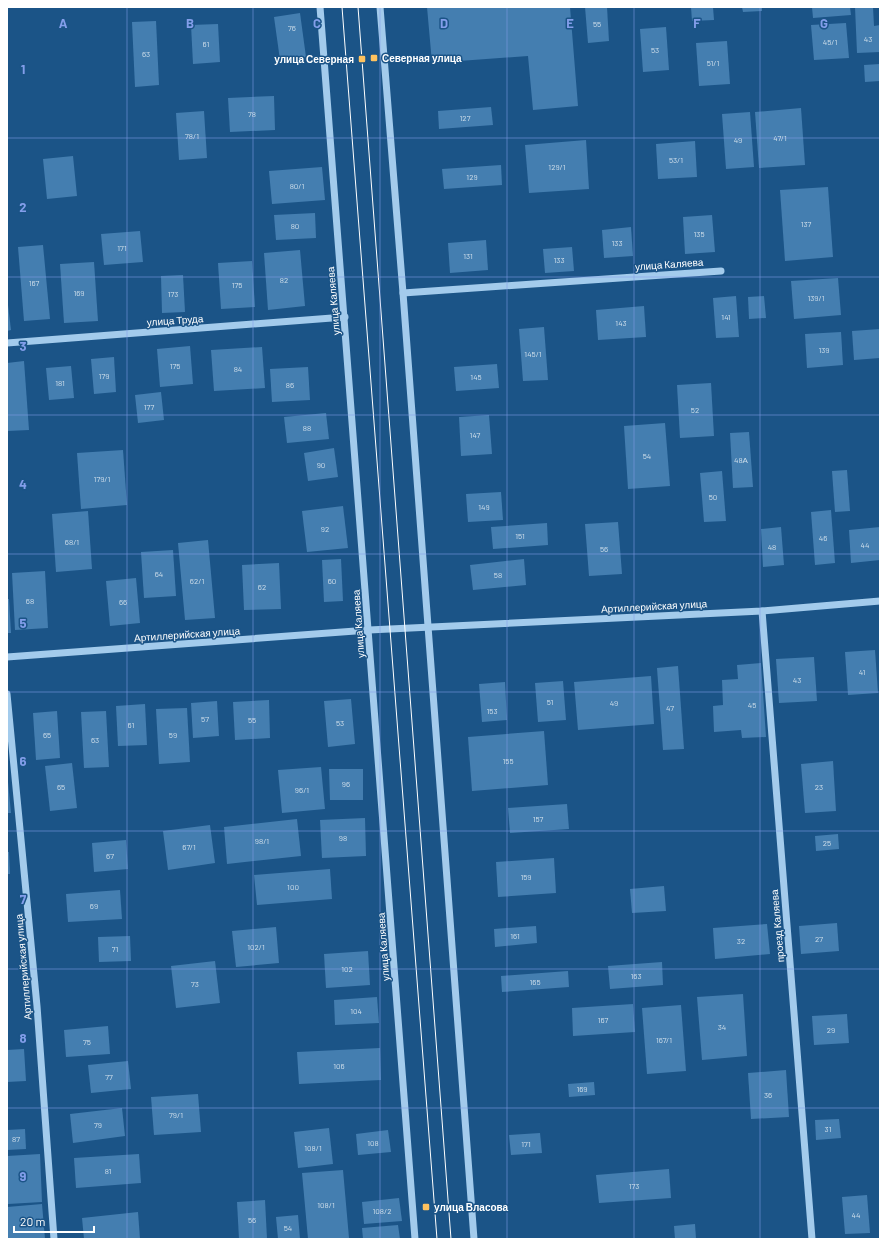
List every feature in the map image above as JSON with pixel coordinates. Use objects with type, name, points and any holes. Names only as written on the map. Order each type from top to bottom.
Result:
[{"type":"street","name":"улица Каляева","points":[[320,7],[415,1239]]},
{"type":"street","points":[[380,7],[474,1239]]},
{"type":"street","name":"улица Каляева","points":[[403,293],[721,270]]},
{"type":"street","name":"улица Труда","points":[[7,343],[345,317]]},
{"type":"street","name":"Артиллерийская улица","points":[[7,657],[369,630],[762,611],[880,601]]},
{"type":"street","name":"проезд Каляева","points":[[762,611],[812,1239]]},
{"type":"street","name":"Артиллерийская улица","points":[[7,694],[37,1006],[54,1239]]},
{"type":"building","points":[[427,7],[570,7],[578,106],[533,110],[528,56],[432,63]]},
{"type":"building","points":[[585,7],[607,7],[609,41],[588,43]]},
{"type":"building","points":[[691,7],[713,7],[714,20],[692,21]]},
{"type":"building","points":[[742,7],[762,7],[762,11],[743,12]]},
{"type":"building","points":[[812,7],[850,7],[851,15],[813,18]]},
{"type":"building","points":[[855,7],[873,7],[874,26],[880,25],[880,52],[857,53]]},
{"type":"building","points":[[300,13],[306,57],[280,60],[274,17]]},
{"type":"building","points":[[156,21],[159,85],[135,87],[132,22]]},
{"type":"building","points":[[846,23],[849,58],[814,60],[811,25]]},
{"type":"building","points":[[218,24],[220,62],[193,64],[191,25]]},
{"type":"building","points":[[666,27],[669,70],[643,72],[640,29]]},
{"type":"building","points":[[727,41],[730,84],[699,86],[696,43]]},
{"type":"building","points":[[880,64],[880,81],[865,82],[864,65]]},
{"type":"building","points":[[274,96],[275,130],[230,132],[228,98]]},
{"type":"building","points":[[491,107],[493,125],[439,129],[438,111]]},
{"type":"building","points":[[801,108],[805,165],[759,168],[755,112]]},
{"type":"building","points":[[204,111],[207,158],[179,160],[176,113]]},
{"type":"building","points":[[750,112],[754,167],[726,169],[722,114]]},
{"type":"building","points":[[586,140],[589,189],[529,193],[525,145]]},
{"type":"building","points":[[695,141],[697,177],[658,179],[656,144]]},
{"type":"building","points":[[73,156],[77,196],[47,199],[43,159]]},
{"type":"building","points":[[501,165],[502,185],[444,189],[442,169]]},
{"type":"building","points":[[322,167],[325,200],[272,204],[269,171]]},
{"type":"building","points":[[828,187],[833,257],[785,261],[780,190]]},
{"type":"building","points":[[315,213],[316,238],[276,240],[274,215]]},
{"type":"building","points":[[712,215],[715,252],[685,254],[683,217]]},
{"type":"building","points":[[631,227],[633,256],[604,258],[602,230]]},
{"type":"building","points":[[140,231],[143,262],[104,265],[101,234]]},
{"type":"building","points":[[486,240],[488,270],[450,273],[448,243]]},
{"type":"building","points":[[43,245],[50,319],[24,321],[18,247]]},
{"type":"building","points":[[572,247],[574,271],[545,273],[543,249]]},
{"type":"building","points":[[300,250],[305,306],[268,310],[264,253]]},
{"type":"building","points":[[252,261],[255,307],[221,309],[218,263]]},
{"type":"building","points":[[94,262],[98,321],[64,323],[60,264]]},
{"type":"building","points":[[183,275],[185,312],[162,313],[161,276]]},
{"type":"building","points":[[838,278],[841,315],[794,319],[791,281]]},
{"type":"building","points":[[736,296],[739,337],[716,338],[713,298]]},
{"type":"building","points":[[764,296],[766,318],[749,319],[748,297]]},
{"type":"building","points":[[7,305],[11,330],[7,331]]},
{"type":"building","points":[[644,306],[646,337],[598,340],[596,310]]},
{"type":"building","points":[[544,327],[548,380],[523,381],[519,329]]},
{"type":"building","points":[[880,329],[880,358],[854,360],[852,331]]},
{"type":"building","points":[[841,332],[843,365],[807,368],[805,334]]},
{"type":"building","points":[[190,346],[193,384],[160,387],[157,349]]},
{"type":"building","points":[[262,347],[265,388],[214,391],[211,350]]},
{"type":"building","points":[[114,357],[116,392],[94,394],[91,359]]},
{"type":"building","points":[[24,361],[29,430],[7,431],[7,363]]},
{"type":"building","points":[[497,364],[499,388],[456,391],[454,367]]},
{"type":"building","points":[[71,366],[74,398],[49,400],[46,368]]},
{"type":"building","points":[[308,367],[310,400],[272,402],[270,369]]},
{"type":"building","points":[[711,383],[714,436],[680,438],[677,385]]},
{"type":"building","points":[[161,392],[164,420],[138,423],[135,395]]},
{"type":"building","points":[[326,413],[329,439],[287,443],[284,417]]},
{"type":"building","points":[[489,415],[492,454],[461,456],[459,417]]},
{"type":"building","points":[[665,423],[670,486],[628,489],[624,426]]},
{"type":"building","points":[[749,432],[753,487],[733,488],[730,433]]},
{"type":"building","points":[[334,448],[338,477],[308,481],[304,453]]},
{"type":"building","points":[[123,450],[127,505],[81,509],[77,453]]},
{"type":"building","points":[[847,470],[850,511],[835,512],[832,471]]},
{"type":"building","points":[[722,471],[726,521],[704,522],[700,473]]},
{"type":"building","points":[[501,492],[503,520],[468,522],[466,494]]},
{"type":"building","points":[[343,506],[348,548],[307,552],[302,511]]},
{"type":"building","points":[[831,510],[835,563],[815,565],[811,512]]},
{"type":"building","points":[[88,511],[92,569],[56,572],[52,514]]},
{"type":"building","points":[[618,522],[622,574],[589,576],[585,524]]},
{"type":"building","points":[[547,523],[548,545],[493,549],[491,527]]},
{"type":"building","points":[[781,527],[784,565],[763,567],[761,529]]},
{"type":"building","points":[[880,527],[880,560],[851,563],[849,530]]},
{"type":"building","points":[[208,540],[215,618],[185,620],[178,543]]},
{"type":"building","points":[[173,550],[176,596],[144,598],[141,552]]},
{"type":"building","points":[[341,559],[343,601],[324,602],[322,560]]},
{"type":"building","points":[[524,559],[526,585],[473,590],[470,565]]},
{"type":"building","points":[[279,563],[281,609],[244,610],[242,565]]},
{"type":"building","points":[[45,571],[48,628],[15,630],[12,573]]},
{"type":"building","points":[[136,578],[140,623],[110,626],[106,581]]},
{"type":"building","points":[[7,599],[9,599],[11,633],[7,633]]},
{"type":"building","points":[[875,650],[878,693],[848,695],[845,652]]},
{"type":"building","points":[[814,657],[817,701],[779,703],[776,659]]},
{"type":"building","points":[[761,663],[766,737],[742,738],[741,730],[714,732],[713,706],[723,705],[722,680],[738,679],[737,665]]},
{"type":"building","points":[[678,666],[684,749],[663,750],[657,668]]},
{"type":"building","points":[[651,676],[654,724],[578,730],[574,682]]},
{"type":"building","points":[[563,681],[566,720],[538,722],[535,683]]},
{"type":"building","points":[[505,682],[507,720],[482,722],[479,684]]},
{"type":"building","points":[[351,699],[355,744],[328,747],[324,701]]},
{"type":"building","points":[[269,700],[270,738],[235,740],[233,702]]},
{"type":"building","points":[[217,701],[219,736],[193,738],[191,703]]},
{"type":"building","points":[[145,704],[147,745],[118,746],[116,706]]},
{"type":"building","points":[[187,708],[190,762],[159,764],[156,709]]},
{"type":"building","points":[[57,711],[60,758],[36,760],[33,713]]},
{"type":"building","points":[[106,711],[109,767],[84,768],[81,712]]},
{"type":"building","points":[[544,731],[548,785],[472,791],[468,737]]},
{"type":"building","points":[[833,761],[836,811],[805,813],[801,764]]},
{"type":"building","points":[[72,763],[77,808],[50,811],[45,766]]},
{"type":"building","points":[[321,767],[325,809],[282,813],[278,770]]},
{"type":"building","points":[[329,769],[363,769],[363,800],[330,800]]},
{"type":"building","points":[[8,782],[11,813],[7,813]]},
{"type":"building","points":[[567,804],[569,829],[510,833],[508,808]]},
{"type":"building","points":[[365,818],[366,856],[322,858],[320,820]]},
{"type":"building","points":[[297,819],[301,856],[227,864],[224,827]]},
{"type":"building","points":[[210,825],[215,863],[168,870],[163,831]]},
{"type":"building","points":[[838,834],[839,849],[816,851],[815,836]]},
{"type":"building","points":[[126,840],[128,869],[94,872],[92,843]]},
{"type":"building","points":[[7,852],[9,852],[10,874],[7,874]]},
{"type":"building","points":[[554,858],[556,893],[498,897],[496,862]]},
{"type":"building","points":[[330,869],[332,899],[257,905],[254,875]]},
{"type":"building","points":[[664,886],[666,911],[632,913],[630,889]]},
{"type":"building","points":[[120,890],[122,919],[68,922],[66,894]]},
{"type":"building","points":[[837,923],[839,951],[801,954],[799,926]]},
{"type":"building","points":[[767,924],[770,954],[715,959],[713,928]]},
{"type":"building","points":[[536,926],[537,943],[495,947],[494,929]]},
{"type":"building","points":[[276,927],[279,963],[236,967],[232,931]]},
{"type":"building","points":[[130,936],[131,961],[99,962],[98,937]]},
{"type":"building","points":[[368,951],[370,985],[326,988],[324,954]]},
{"type":"building","points":[[215,961],[220,1003],[176,1008],[171,966]]},
{"type":"building","points":[[662,962],[663,985],[610,989],[608,966]]},
{"type":"building","points":[[568,971],[569,987],[502,992],[501,976]]},
{"type":"building","points":[[743,994],[747,1056],[702,1060],[697,997]]},
{"type":"building","points":[[377,997],[379,1023],[335,1025],[334,1000]]},
{"type":"building","points":[[633,1004],[635,1032],[573,1036],[572,1008]]},
{"type":"building","points":[[681,1005],[686,1071],[647,1074],[642,1008]]},
{"type":"building","points":[[847,1014],[849,1043],[814,1045],[812,1016]]},
{"type":"building","points":[[108,1026],[110,1054],[66,1057],[64,1030]]},
{"type":"building","points":[[380,1048],[381,1080],[299,1084],[297,1052]]},
{"type":"building","points":[[24,1049],[26,1081],[7,1082],[7,1050]]},
{"type":"building","points":[[128,1061],[131,1089],[91,1093],[88,1065]]},
{"type":"building","points":[[786,1070],[789,1117],[751,1119],[748,1073]]},
{"type":"building","points":[[594,1082],[595,1095],[569,1097],[568,1084]]},
{"type":"building","points":[[198,1094],[201,1132],[154,1135],[151,1097]]},
{"type":"building","points":[[122,1108],[125,1136],[73,1143],[70,1114]]},
{"type":"building","points":[[839,1119],[841,1138],[816,1140],[815,1120]]},
{"type":"building","points":[[329,1128],[333,1164],[298,1168],[294,1132]]},
{"type":"building","points":[[25,1129],[26,1149],[7,1150],[7,1130]]},
{"type":"building","points":[[388,1130],[391,1152],[358,1155],[356,1134]]},
{"type":"building","points":[[540,1133],[542,1153],[511,1155],[509,1135]]},
{"type":"building","points":[[40,1154],[42,1202],[8,1204],[7,1156]]},
{"type":"building","points":[[139,1154],[141,1183],[76,1188],[74,1158]]},
{"type":"building","points":[[669,1169],[671,1198],[599,1203],[596,1175]]},
{"type":"building","points":[[343,1170],[349,1238],[308,1239],[302,1173]]},
{"type":"building","points":[[867,1195],[870,1233],[845,1234],[842,1197]]},
{"type":"building","points":[[399,1198],[402,1221],[364,1224],[362,1202]]},
{"type":"building","points":[[265,1200],[267,1239],[239,1239],[237,1202]]},
{"type":"building","points":[[42,1204],[45,1239],[7,1239],[7,1207]]},
{"type":"building","points":[[138,1212],[140,1239],[84,1239],[82,1218]]},
{"type":"building","points":[[298,1215],[300,1239],[278,1239],[276,1217]]},
{"type":"building","points":[[695,1224],[696,1239],[675,1239],[674,1226]]},
{"type":"building","points":[[398,1225],[400,1239],[363,1239],[362,1228]]},
{"type":"tram line","points":[[342,7],[437,1239]]},
{"type":"tram line","points":[[358,7],[451,1239]]},
{"type":"place","name":"Северная улица","points":[[374,58]]},
{"type":"place","name":"улица Северная","points":[[362,59]]},
{"type":"place","name":"улица Власова","points":[[426,1207]]}]
